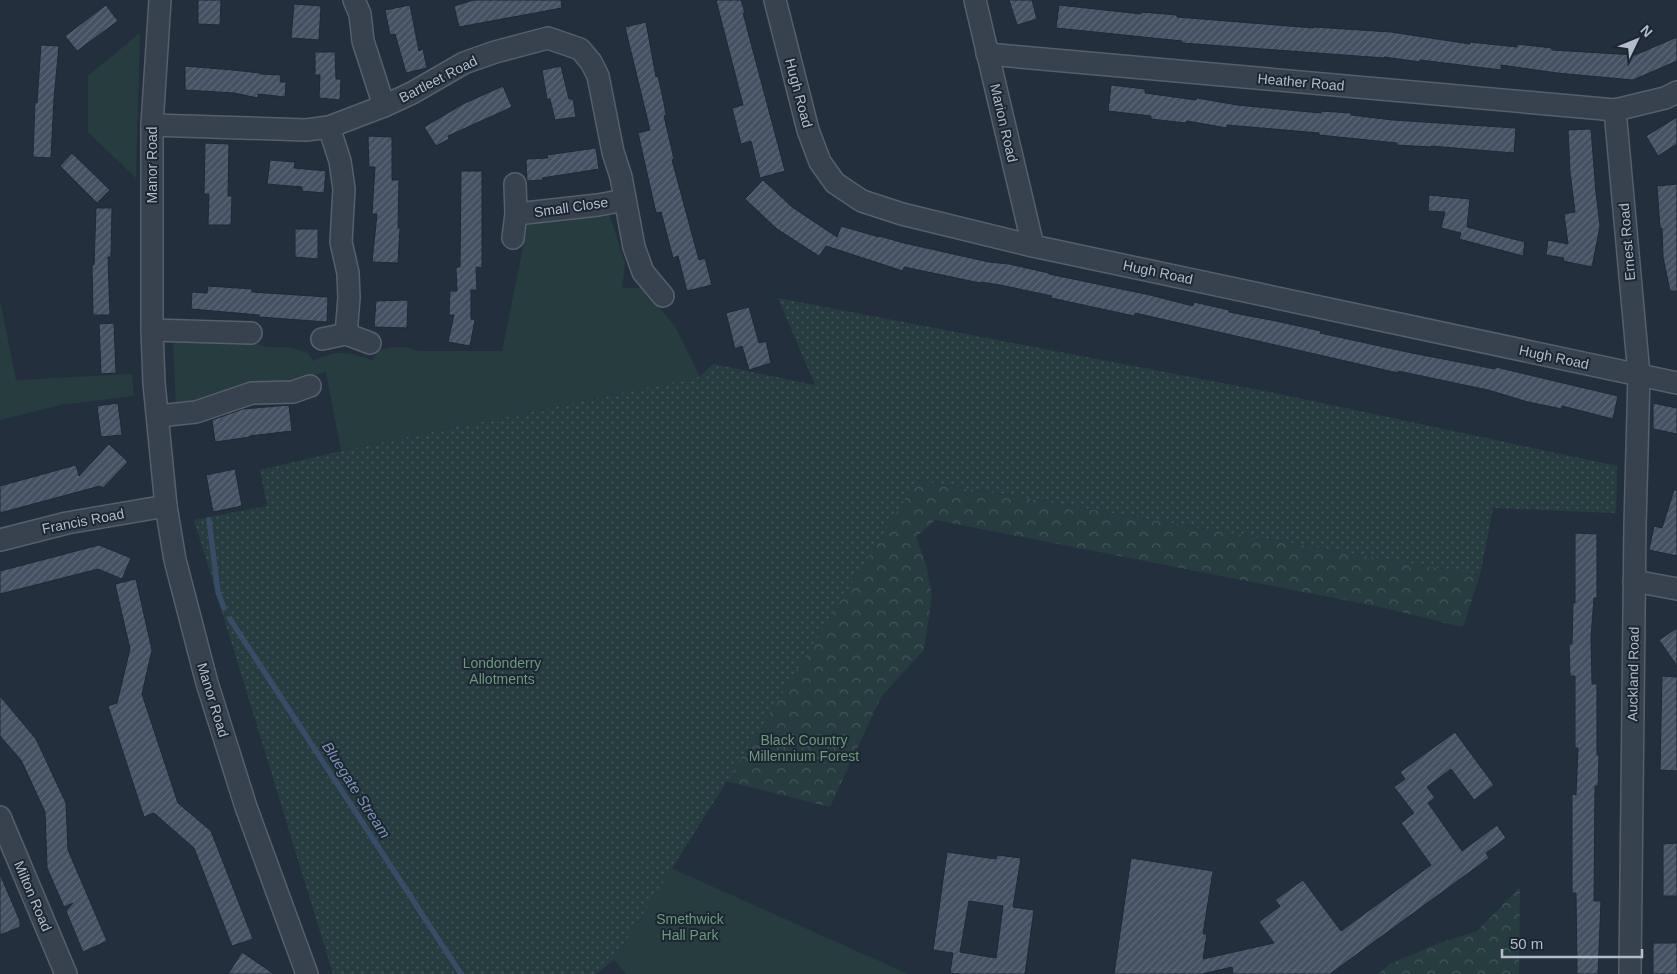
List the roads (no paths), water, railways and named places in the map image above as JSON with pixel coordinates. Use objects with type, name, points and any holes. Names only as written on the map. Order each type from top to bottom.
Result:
[{"type":"street","name":"Manor Road","points":[[160,0],[152,125],[152,330],[166,506],[175,560],[207,683],[246,807],[307,974]]},
{"type":"street","points":[[354,0],[360,14],[363,41],[384,106]]},
{"type":"street","name":"Hugh Road","points":[[775,0],[808,130],[820,162],[835,183],[862,201],[902,214],[1033,246],[1677,383]]},
{"type":"street","name":"Marion Road","points":[[975,0],[1033,246]]},
{"type":"street","name":"Bartleet Road","points":[[152,125],[306,130],[330,127],[412,93],[464,63],[495,52],[548,38],[580,49],[592,62],[598,76],[613,152],[622,177],[634,247],[635,275],[663,296]]},
{"type":"street","name":"Heather Road","points":[[987,54],[1615,110],[1664,98],[1677,92]]},
{"type":"street","name":"Ernest Road","points":[[1615,110],[1639,375]]},
{"type":"street","points":[[330,127],[340,161],[344,189],[341,242],[348,274],[349,298],[346,334]]},
{"type":"street","name":"Small Close","points":[[513,238],[516,214],[515,184]]},
{"type":"street","name":"Small Close","points":[[516,214],[598,205],[625,200]]},
{"type":"street","points":[[152,330],[250,333]]},
{"type":"street","points":[[322,339],[346,334],[370,343]]},
{"type":"street","name":"Auckland Road","points":[[1630,974],[1634,580],[1639,375]]},
{"type":"street","points":[[158,416],[196,412],[252,393],[293,392],[310,386]]},
{"type":"street","name":"Francis Road","points":[[0,540],[67,523],[166,506]]},
{"type":"street","points":[[1634,580],[1677,589]]},
{"type":"street","name":"Milton Road","points":[[0,817],[66,974]]},
{"type":"waterway","name":"Bluegate Stream","points":[[209,520],[218,592],[224,608]]},
{"type":"waterway","name":"Bluegate Stream","points":[[230,619],[461,974]]},
{"type":"park label","name":"Londonderry Allotments","points":[[502,672]]},
{"type":"park label","name":"Black Country Millennium Forest","points":[[804,748]]},
{"type":"park label","name":"Smethwick Hall Park","points":[[690,928]]}]
